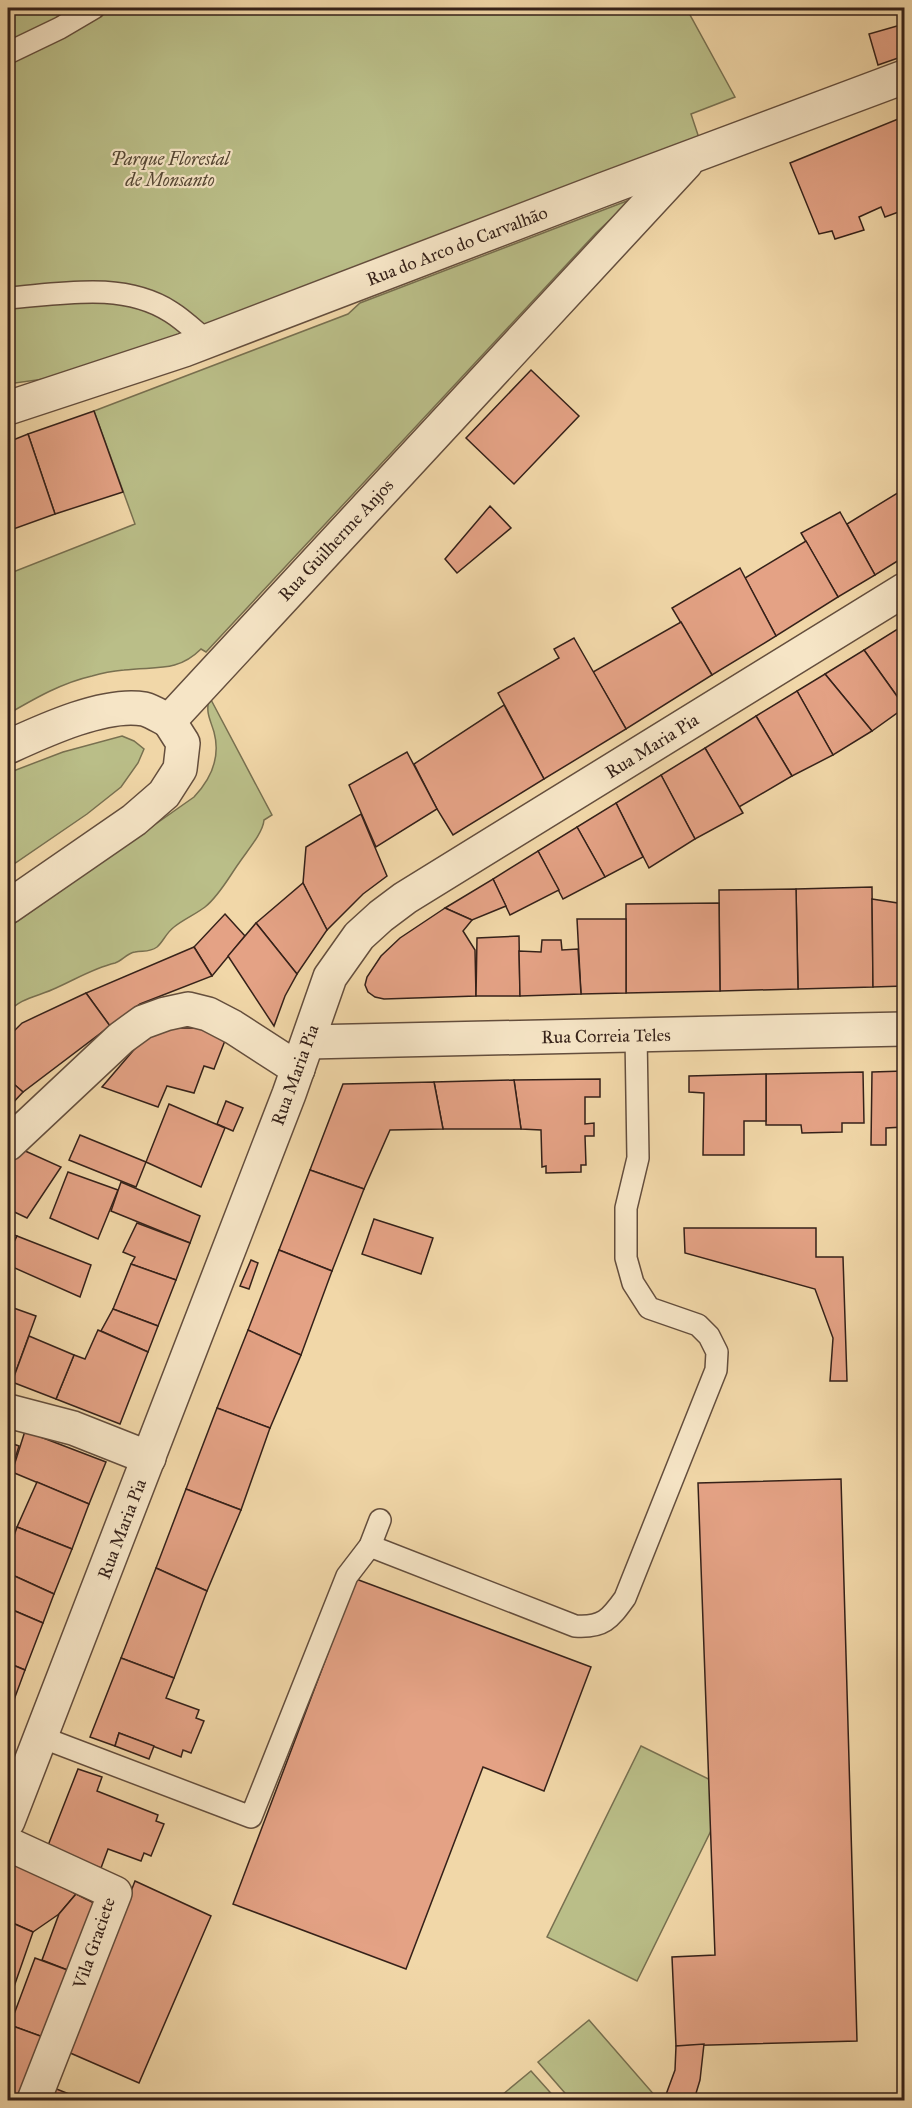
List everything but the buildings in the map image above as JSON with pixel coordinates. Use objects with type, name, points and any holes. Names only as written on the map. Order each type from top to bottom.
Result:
[{"type":"street","name":"Rua do Arco do Carvalhão","points":[[8,408],[207,341],[904,77]]},
{"type":"street","name":"Rua Guilherme Anjos","points":[[169,721],[690,158]]},
{"type":"street","name":"Rua Maria Pia","points":[[8,1821],[303,1055],[330,977],[359,936],[381,916],[426,885],[904,590]]},
{"type":"street","points":[[8,747],[40,732],[117,709],[145,709],[169,721],[183,743],[180,769],[164,794],[134,820],[8,907]]},
{"type":"street","points":[[8,1144],[121,1038],[143,1022],[165,1014],[188,1009],[208,1014],[233,1027],[303,1055]]},
{"type":"street","name":"Rua Correia Teles","points":[[303,1055],[636,1035],[904,1029]]},
{"type":"street","points":[[8,1411],[73,1428],[149,1458]]},
{"type":"street","name":"Vila Graciete","points":[[8,1844],[116,1893],[34,2100]]},
{"type":"lane","points":[[8,52],[60,28],[94,8]]},
{"type":"lane","points":[[8,298],[90,292],[110,292],[130,296],[172,312],[207,341]]},
{"type":"lane","points":[[370,1546],[575,1626],[591,1627],[601,1623],[615,1612],[625,1598],[716,1370],[717,1352],[709,1336],[698,1324],[649,1308],[633,1283],[626,1258],[626,1208],[638,1158],[636,1035]]},
{"type":"lane","points":[[41,1737],[250,1817],[347,1576],[370,1546],[380,1520]]},
{"type":"green space","name":"Parque Florestal de Monsanto","points":[[8,8],[699,8],[689,13],[735,97],[691,114],[705,156],[51,378],[8,384]]},
{"type":"green space","points":[[632,199],[596,233],[206,652],[201,649],[183,662],[165,667],[116,671],[81,679],[48,692],[8,714],[8,574],[135,524],[94,411],[348,314],[360,303]]},
{"type":"green space","points":[[209,696],[272,815],[264,820],[258,836],[215,897],[205,907],[171,929],[157,947],[127,955],[118,962],[24,1001],[8,1013],[8,928],[194,797],[210,775],[215,759],[216,742],[209,718]]},
{"type":"green space","points":[[122,736],[134,741],[144,749],[138,763],[121,787],[87,814],[8,868],[8,773],[63,752]]},
{"type":"green space","points":[[641,1746],[731,1790],[637,1981],[547,1937]]},
{"type":"green space","points":[[589,2020],[657,2098],[654,2100],[571,2100],[538,2062]]},
{"type":"green space","points":[[531,2071],[557,2100],[496,2100]]}]
